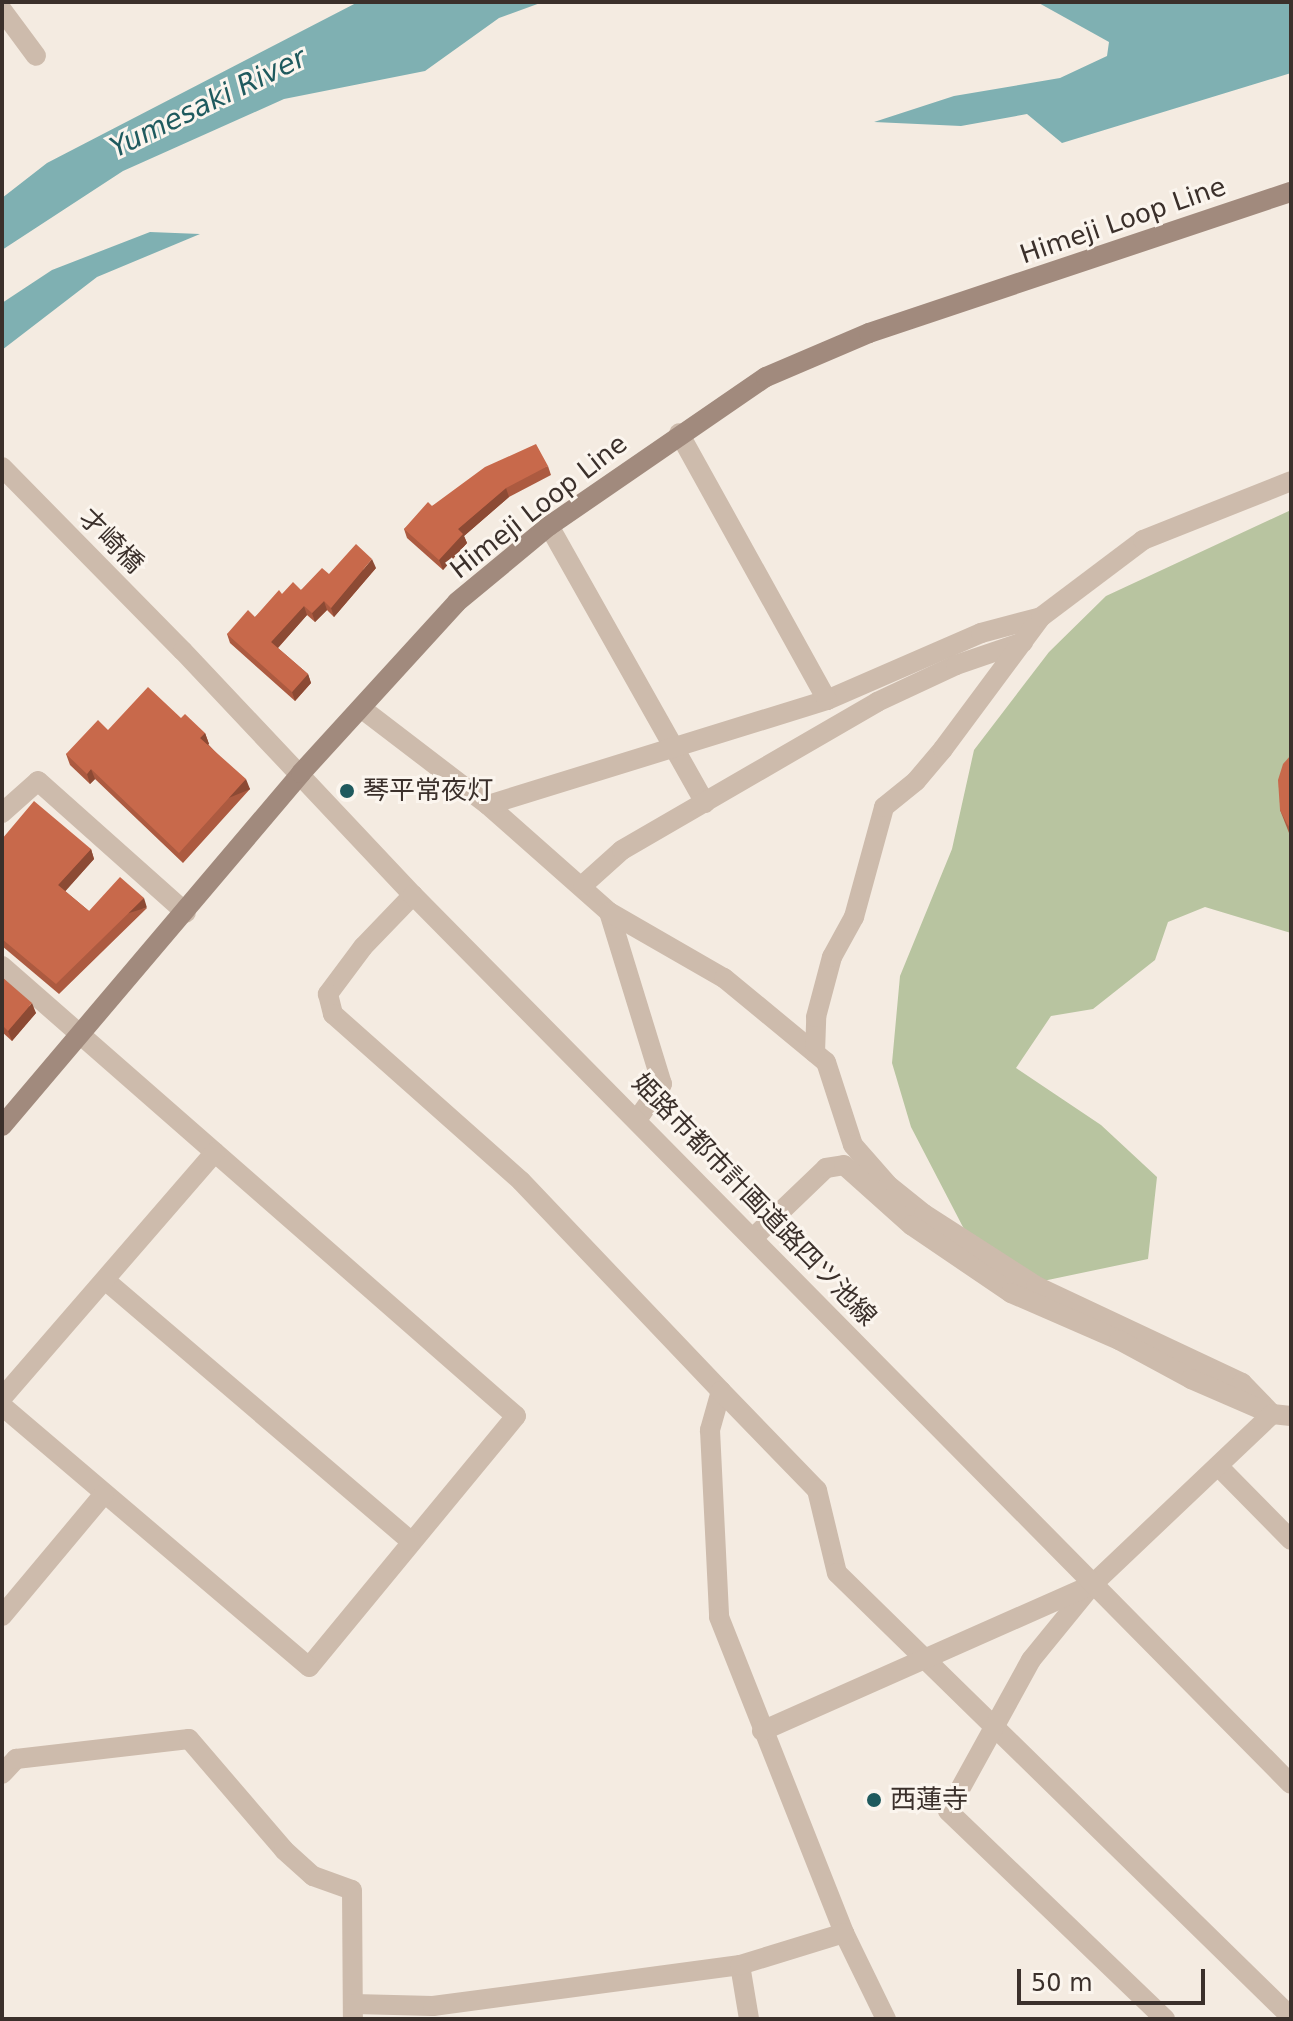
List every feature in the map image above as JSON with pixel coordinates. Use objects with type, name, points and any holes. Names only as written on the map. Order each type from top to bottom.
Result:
[{"type":"main road","name":"Himeji Loop Line","points":[[2,1126],[79,1032],[186,913],[301,773],[457,602],[549,526],[679,433],[766,377],[869,333],[1291,192]]},
{"type":"street","points":[[2,10],[36,56]]},
{"type":"street","points":[[679,433],[827,700]]},
{"type":"street","name":"才崎橋","points":[[2,467],[183,651]]},
{"type":"street","points":[[815,1053],[820,1002],[832,957],[854,917],[884,807],[943,749],[1041,617],[1143,540],[1291,481]]},
{"type":"street","points":[[549,526],[705,803]]},
{"type":"street","points":[[583,885],[622,850],[705,803],[873,693],[981,633],[1041,617]]},
{"type":"street","points":[[488,805],[672,745],[827,700],[873,693],[1023,642]]},
{"type":"street","name":"姫路市都市計画道路四ツ池線","points":[[183,651],[413,895],[639,1117],[753,1238],[1291,1784]]},
{"type":"street","points":[[361,708],[488,805],[583,885],[609,912],[724,978],[826,1062],[853,1145],[888,1185],[924,1214],[1036,1286],[1242,1383],[1282,1415]]},
{"type":"street","points":[[2,813],[38,781],[186,913]]},
{"type":"street","points":[[413,895],[328,994],[333,1014],[521,1181],[817,1490],[837,1573],[929,1661],[993,1729],[1291,2017]]},
{"type":"street","points":[[609,912],[662,1084],[639,1117]]},
{"type":"street","points":[[2,966],[516,1416],[309,1667],[2,1406]]},
{"type":"street","points":[[2,1398],[215,1152]]},
{"type":"street","points":[[753,1238],[826,1168],[844,1165],[911,1225],[1011,1293],[1282,1415]]},
{"type":"street","points":[[105,1280],[411,1541]]},
{"type":"street","points":[[721,1391],[710,1430],[719,1617],[844,1933],[886,2019]]},
{"type":"street","points":[[1165,2019],[948,1811],[1031,1660],[1093,1584],[1282,1415]]},
{"type":"street","points":[[1220,1468],[1291,1540]]},
{"type":"street","points":[[2,1616],[104,1494]]},
{"type":"street","points":[[762,1731],[929,1661],[1093,1584]]},
{"type":"street","points":[[2,1774],[16,1759],[189,1739],[284,1850],[313,1876],[352,1890],[354,2011],[433,2006],[740,1965],[844,1933]]},
{"type":"street","points":[[740,1965],[749,2019]]},
{"type":"green space","points":[[1291,510],[1291,933],[1205,907],[1168,922],[1155,960],[1093,1009],[1051,1016],[1016,1068],[1101,1125],[1157,1177],[1148,1259],[1043,1281],[964,1229],[911,1127],[892,1063],[900,976],[952,849],[974,750],[1049,652],[1106,596]]},
{"type":"water","name":"Yumesaki River","points":[[358,2],[543,2],[499,18],[425,71],[284,99],[123,171],[2,250],[2,198],[47,163]]},
{"type":"water","points":[[1037,2],[1291,2],[1291,73],[1062,143],[1027,114],[961,126],[874,122],[954,96],[1060,78],[1107,56],[1109,42]]},
{"type":"water","points":[[150,232],[200,234],[97,277],[2,350],[2,303],[52,270]]},
{"type":"building","points":[[536,444],[548,466],[506,488],[458,529],[463,534],[439,560],[404,529],[428,502],[432,506],[485,467]]},
{"type":"building","points":[[356,544],[372,559],[331,608],[324,601],[312,613],[304,606],[271,642],[308,674],[292,692],[227,634],[248,610],[255,617],[279,590],[282,594],[293,582],[301,590],[322,568],[329,574]]},
{"type":"building","points":[[148,687],[181,718],[185,714],[205,733],[200,738],[246,779],[179,853],[91,769],[87,774],[66,754],[98,720],[108,730]]},
{"type":"building","points":[[1291,755],[1291,829],[1280,810],[1278,780],[1283,764]]},
{"type":"building","points":[[34,801],[91,849],[58,885],[89,911],[120,877],[144,898],[56,984],[2,939],[2,839]]},
{"type":"building","points":[[2,977],[32,1003],[8,1031],[2,1025]]},
{"type":"place","name":"琴平常夜灯","points":[[347,791]]},
{"type":"place","name":"西蓮寺","points":[[874,1800]]}]
